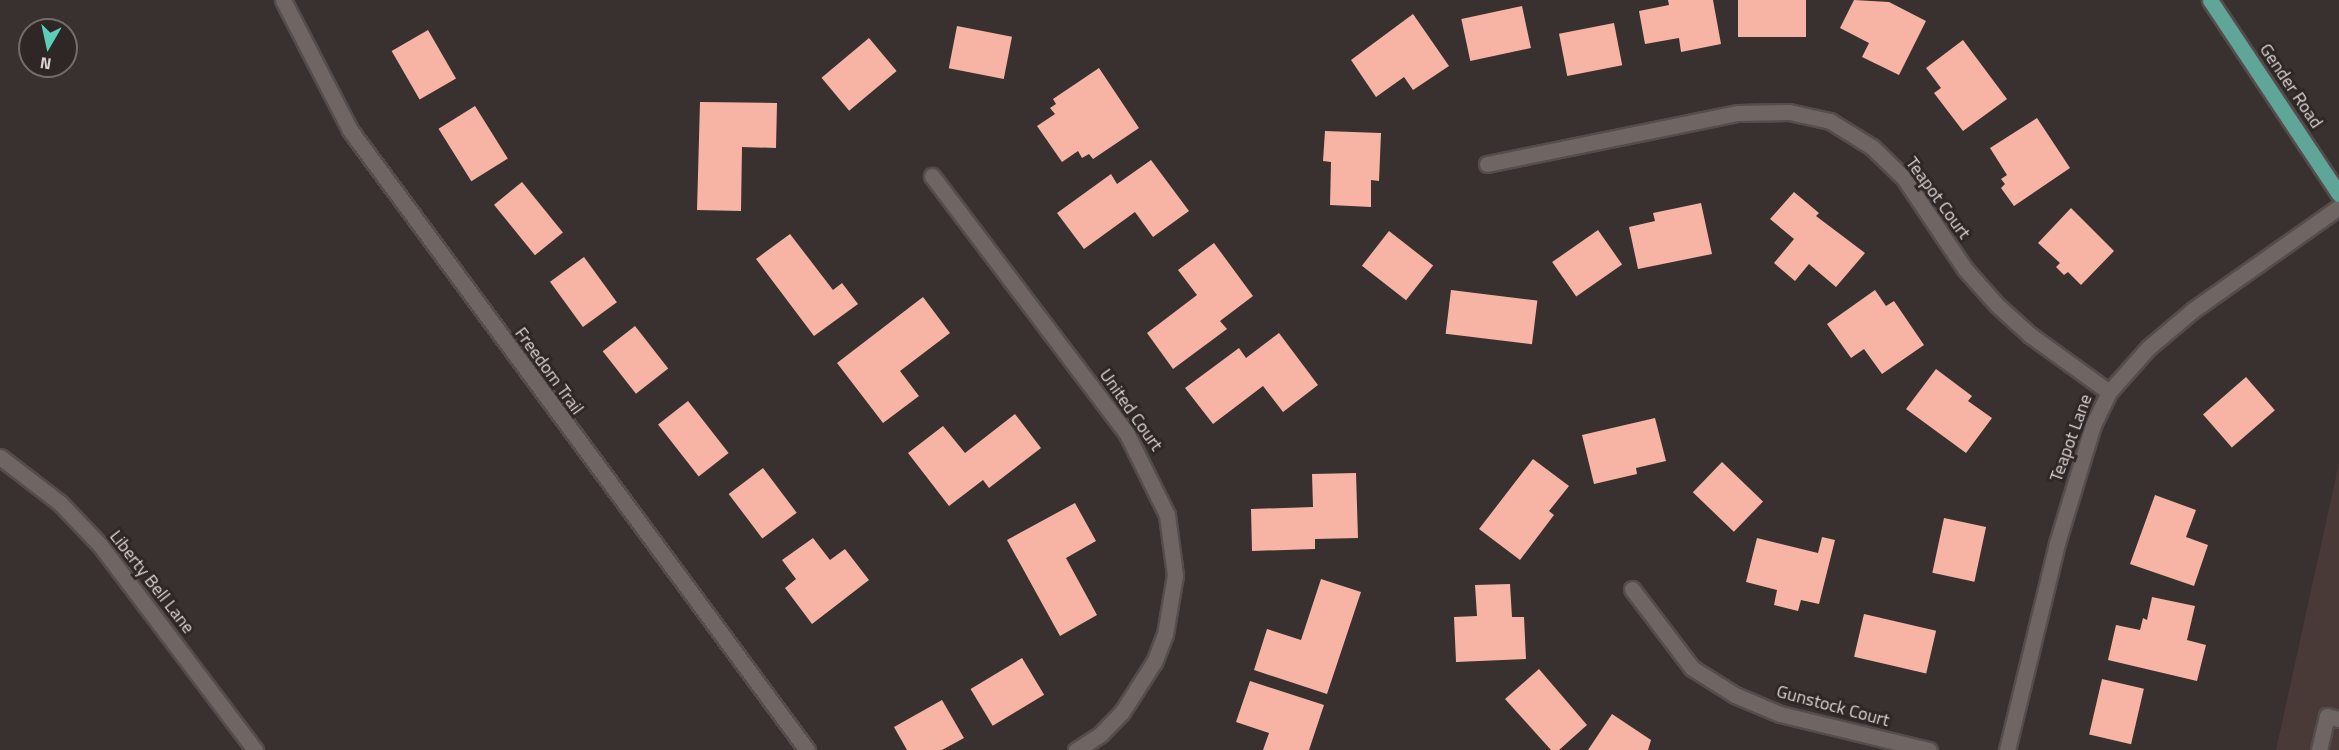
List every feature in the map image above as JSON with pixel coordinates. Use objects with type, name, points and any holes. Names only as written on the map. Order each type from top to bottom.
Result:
[{"type":"main road","name":"Gender Road","points":[[2210,0],[2339,194]]},
{"type":"street","name":"Freedom Trail","points":[[283,0],[350,130],[807,750]]},
{"type":"street","name":"Teapot Court","points":[[1487,164],[1738,113],[1789,112],[1830,121],[1872,147],[1904,178],[1965,269],[1997,305],[2030,335],[2109,392]]},
{"type":"street","name":"United Court","points":[[932,176],[1127,434],[1167,514],[1175,575],[1164,634],[1154,662],[1122,712],[1101,734],[1076,750]]},
{"type":"street","name":"Teapot Lane","points":[[2007,750],[2057,543],[2093,425],[2109,392],[2148,348],[2193,310],[2339,207]]},
{"type":"street","name":"Liberty Bell Lane","points":[[0,457],[60,503],[100,545],[255,750]]},
{"type":"street","name":"Gunstock Court","points":[[1632,589],[1692,668],[1735,695],[1780,714],[1929,750]]},
{"type":"street","points":[[2319,750],[2327,716],[2339,719]]},
{"type":"shaded area","points":[[2339,463],[2339,750],[2276,750]]},
{"type":"building","points":[[1668,0],[1713,0],[1721,44],[1681,52],[1679,38],[1645,44],[1639,11],[1669,5]]},
{"type":"building","points":[[1738,0],[1806,0],[1806,37],[1738,37]]},
{"type":"building","points":[[1854,0],[1889,2],[1926,21],[1899,75],[1862,57],[1869,43],[1840,28]]},
{"type":"building","points":[[1522,6],[1531,48],[1470,61],[1461,19]]},
{"type":"building","points":[[1413,14],[1449,66],[1413,90],[1404,77],[1376,97],[1351,60]]},
{"type":"building","points":[[1614,23],[1622,65],[1567,76],[1559,34]]},
{"type":"building","points":[[957,26],[1012,37],[1004,79],[949,68]]},
{"type":"building","points":[[428,30],[456,78],[420,99],[392,51]]},
{"type":"building","points":[[869,38],[897,71],[849,111],[822,78]]},
{"type":"building","points":[[1963,40],[2007,99],[1963,131],[1934,93],[1941,88],[1926,68]]},
{"type":"building","points":[[1099,68],[1139,128],[1093,159],[1089,154],[1082,158],[1078,151],[1062,162],[1037,126],[1055,114],[1050,108],[1056,104],[1053,99]]},
{"type":"building","points":[[700,102],[777,103],[776,148],[742,147],[741,211],[697,210]]},
{"type":"building","points":[[475,106],[508,159],[471,181],[439,129]]},
{"type":"building","points":[[2037,118],[2070,168],[2014,206],[2001,188],[2005,184],[2001,179],[2007,175],[1990,148]]},
{"type":"building","points":[[1325,131],[1381,133],[1379,181],[1371,180],[1371,207],[1330,205],[1331,162],[1323,161]]},
{"type":"building","points":[[1151,160],[1189,211],[1153,237],[1135,212],[1084,249],[1057,213],[1111,174],[1117,184]]},
{"type":"building","points":[[522,182],[563,233],[535,255],[494,205]]},
{"type":"building","points":[[1794,192],[1819,213],[1816,216],[1865,253],[1836,287],[1809,264],[1795,281],[1774,263],[1794,239],[1770,219]]},
{"type":"building","points":[[1701,203],[1712,254],[1638,269],[1629,227],[1655,221],[1653,213]]},
{"type":"building","points":[[2071,208],[2114,251],[2081,285],[2068,272],[2064,275],[2056,267],[2060,263],[2038,243]]},
{"type":"building","points":[[1598,230],[1622,264],[1576,297],[1552,262]]},
{"type":"building","points":[[1389,231],[1433,265],[1406,300],[1362,266]]},
{"type":"building","points":[[790,234],[833,290],[842,283],[858,304],[814,336],[756,259]]},
{"type":"building","points":[[1214,243],[1253,296],[1220,321],[1227,329],[1173,369],[1147,333],[1197,295],[1178,270]]},
{"type":"building","points":[[584,257],[617,302],[583,327],[550,282]]},
{"type":"building","points":[[1451,290],[1537,301],[1532,344],[1446,334]]},
{"type":"building","points":[[1875,290],[1886,306],[1894,301],[1924,345],[1882,374],[1864,349],[1851,358],[1827,324]]},
{"type":"building","points":[[923,297],[950,333],[900,371],[919,396],[883,423],[837,363]]},
{"type":"building","points":[[635,326],[668,369],[636,394],[603,351]]},
{"type":"building","points":[[1279,333],[1318,385],[1283,412],[1263,386],[1213,424],[1185,388],[1239,348],[1246,358]]},
{"type":"building","points":[[1936,369],[1972,396],[1968,401],[1992,418],[1966,453],[1906,409]]},
{"type":"building","points":[[2246,377],[2275,410],[2232,448],[2203,414]]},
{"type":"building","points":[[688,401],[729,453],[699,476],[658,424]]},
{"type":"building","points":[[1015,414],[1041,448],[989,488],[983,480],[949,506],[908,453],[943,426],[965,453]]},
{"type":"building","points":[[1655,418],[1666,461],[1636,468],[1637,474],[1594,484],[1582,435]]},
{"type":"building","points":[[1533,459],[1569,486],[1549,511],[1554,515],[1520,560],[1479,529]]},
{"type":"building","points":[[1722,462],[1763,502],[1734,532],[1693,492]]},
{"type":"building","points":[[763,468],[797,513],[762,539],[729,494]]},
{"type":"building","points":[[1356,473],[1358,538],[1315,539],[1315,549],[1252,551],[1251,509],[1313,507],[1312,474]]},
{"type":"building","points":[[2155,495],[2196,510],[2186,537],[2208,545],[2194,586],[2130,564]]},
{"type":"building","points":[[1075,503],[1096,541],[1066,558],[1097,615],[1060,636],[1007,540]]},
{"type":"building","points":[[1944,518],[1986,527],[1974,582],[1932,573]]},
{"type":"building","points":[[1822,537],[1835,540],[1819,604],[1801,600],[1798,611],[1774,605],[1777,590],[1746,582],[1757,538],[1818,553]]},
{"type":"building","points":[[813,538],[830,560],[845,549],[869,580],[812,624],[785,588],[796,579],[782,560]]},
{"type":"building","points":[[1321,579],[1361,592],[1327,694],[1254,670],[1267,629],[1301,640]]},
{"type":"building","points":[[1510,584],[1512,617],[1524,617],[1526,659],[1456,662],[1454,617],[1477,616],[1475,585]]},
{"type":"building","points":[[2152,597],[2195,606],[2187,640],[2206,645],[2197,681],[2108,660],[2116,625],[2140,630],[2143,618],[2147,620]]},
{"type":"building","points":[[1864,614],[1936,631],[1926,674],[1854,657]]},
{"type":"building","points":[[1022,658],[1044,695],[993,726],[971,689]]},
{"type":"building","points":[[1539,669],[1587,725],[1559,750],[1551,750],[1505,699]]},
{"type":"building","points":[[2102,679],[2144,689],[2131,744],[2089,735]]},
{"type":"building","points":[[1250,681],[1324,705],[1309,750],[1263,750],[1269,733],[1236,722]]},
{"type":"building","points":[[942,700],[964,738],[942,750],[907,750],[894,727]]},
{"type":"building","points":[[1612,714],[1651,740],[1648,750],[1588,750]]}]
